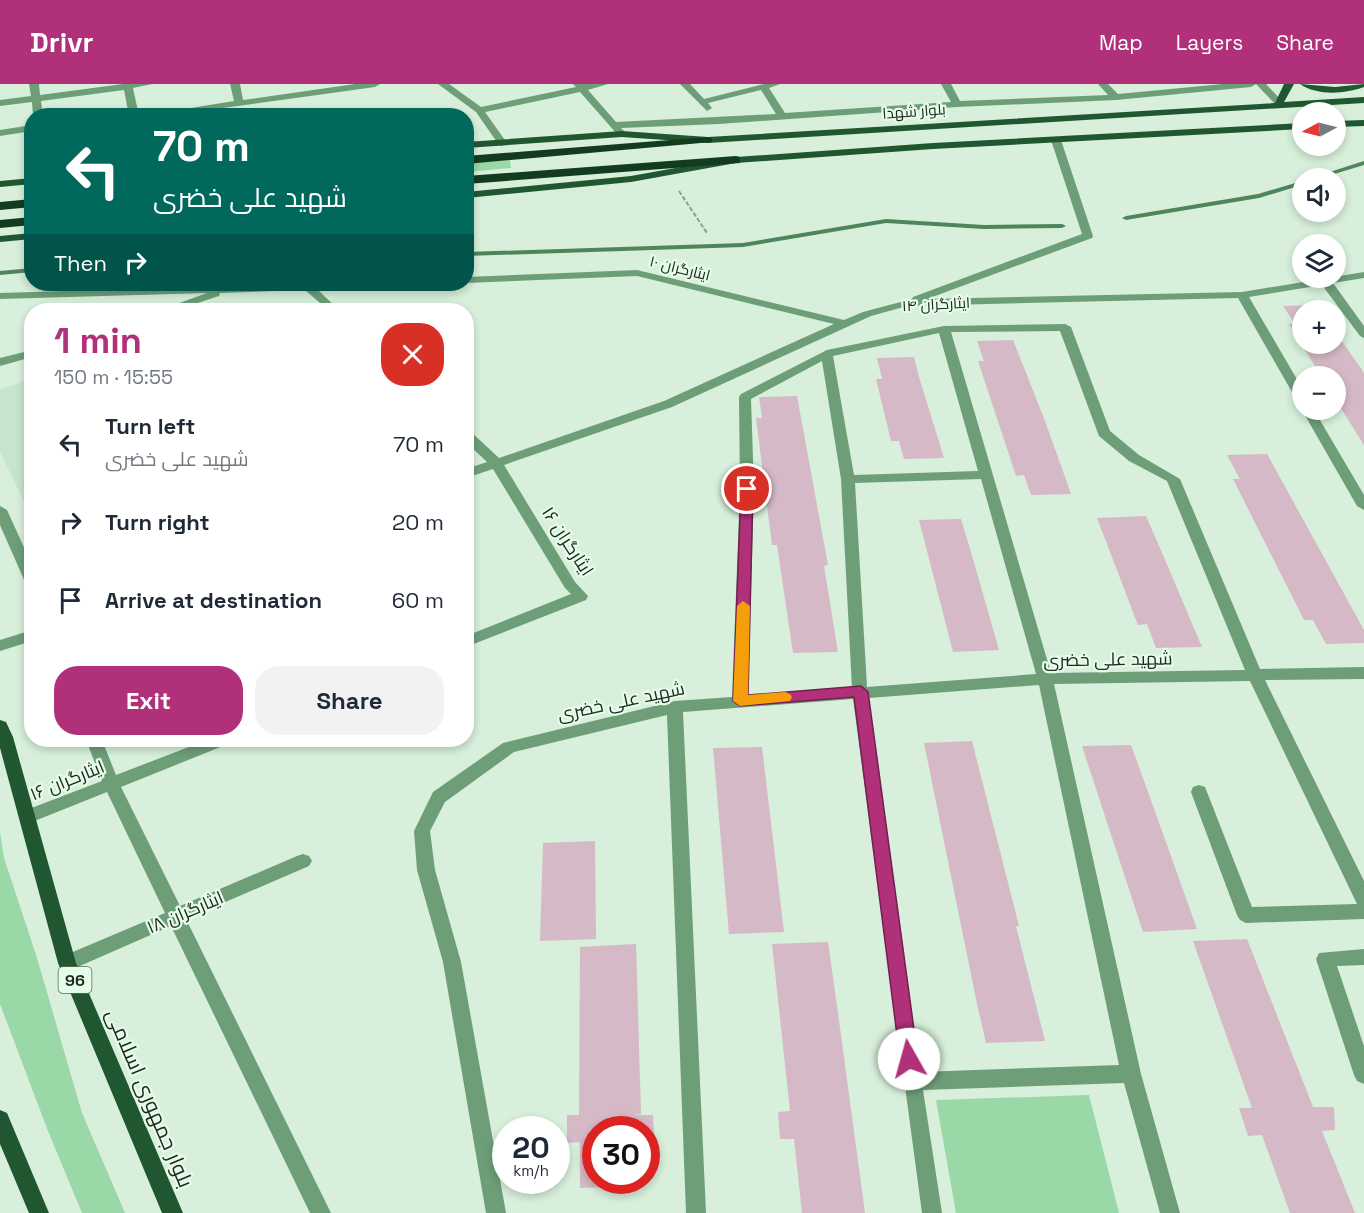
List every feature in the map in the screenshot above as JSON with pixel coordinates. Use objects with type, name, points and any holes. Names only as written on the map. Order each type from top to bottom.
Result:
[{"type":"highway","points":[[474,159],[708,140]]},
{"type":"highway","points":[[474,179],[736,160]]},
{"type":"highway","points":[[0,206],[24,204]]},
{"type":"highway","points":[[0,224],[24,222]]},
{"type":"main road","points":[[1279,103],[1288,84]]},
{"type":"main road","points":[[1305,84],[1330,89],[1357,87],[1364,84]]},
{"type":"main road","name":"بلوار شهدا","points":[[474,145],[622,134],[708,140],[1279,103],[1364,100]]},
{"type":"main road","points":[[1346,124],[1364,123]]},
{"type":"main road","points":[[474,194],[631,179],[736,160],[1292,127]]},
{"type":"main road","points":[[0,184],[24,182]]},
{"type":"main road","points":[[0,239],[24,237]]},
{"type":"main road","name":"بلوار جمهوری اسلامی","points":[[2,733],[68,963],[173,1213]]},
{"type":"main road","points":[[0,1120],[39,1213]]},
{"type":"street","points":[[34,84],[38,108]]},
{"type":"street","points":[[0,103],[147,84]]},
{"type":"street","points":[[235,84],[239,103]]},
{"type":"street","points":[[219,108],[369,84]]},
{"type":"street","points":[[443,84],[479,110],[502,143]]},
{"type":"street","points":[[479,110],[580,86],[603,84]]},
{"type":"street","points":[[685,84],[719,121]]},
{"type":"street","points":[[702,102],[775,84]]},
{"type":"street","points":[[946,84],[957,104]]},
{"type":"street","points":[[1103,84],[1116,97]]},
{"type":"street","points":[[615,125],[719,121],[957,104],[1116,97],[1251,84]]},
{"type":"street","points":[[1261,84],[1279,103]]},
{"type":"street","points":[[129,85],[133,108]]},
{"type":"street","points":[[580,86],[622,134]]},
{"type":"street","points":[[764,88],[782,117]]},
{"type":"street","points":[[0,133],[24,129]]},
{"type":"street","points":[[906,303],[1088,236],[1056,140]]},
{"type":"street","name":"ایثارگران ۱۰","points":[[474,280],[637,273],[847,324]]},
{"type":"street","name":"ایثارگران ۱۴","points":[[1346,278],[1364,275]]},
{"type":"street","name":"ایثارگران ۱۴","points":[[474,471],[668,404],[867,314],[906,303],[1242,295],[1292,287]]},
{"type":"street","points":[[1330,288],[1364,334]]},
{"type":"street","points":[[0,296],[164,291]]},
{"type":"street","points":[[187,303],[224,291]]},
{"type":"street","points":[[313,291],[326,303]]},
{"type":"street","points":[[1242,295],[1292,382]]},
{"type":"street","points":[[740,701],[747,489],[745,397],[827,354],[945,329],[1065,327],[1104,433],[1134,458],[1173,479],[1256,677],[1364,900]]},
{"type":"street","points":[[945,329],[1046,680],[1131,1074],[1170,1213]]},
{"type":"street","points":[[827,354],[848,479],[861,692],[912,1082],[932,1213]]},
{"type":"street","points":[[0,362],[24,355]]},
{"type":"street","points":[[1314,420],[1364,506]]},
{"type":"street","points":[[474,442],[496,463]]},
{"type":"street","name":"ایثارگران ۱۶","points":[[474,639],[581,596],[570,585],[496,463]]},
{"type":"street","points":[[848,479],[986,476]]},
{"type":"street","points":[[0,510],[24,564]]},
{"type":"street","points":[[0,646],[24,638]]},
{"type":"street","name":"شهید علی خضری","points":[[496,1213],[452,962],[426,870],[422,831],[439,797],[509,747],[675,706],[1046,680],[1364,673]]},
{"type":"street","points":[[675,706],[696,1213]]},
{"type":"street","points":[[97,747],[111,784],[321,1213]]},
{"type":"street","name":"ایثارگران ۱۶","points":[[27,817],[204,747]]},
{"type":"street","points":[[1199,792],[1246,915],[1364,911]]},
{"type":"street","name":"ایثارگران ۱۸","points":[[68,963],[303,861]]},
{"type":"street","points":[[1364,957],[1325,959],[1364,1075]]},
{"type":"street","points":[[912,1082],[1131,1074]]},
{"type":"path","points":[[667,173],[706,233]]},
{"type":"shaded area","points":[[24,381],[24,502],[0,452],[0,390]]},
{"type":"green space","points":[[510,160],[511,168],[474,171],[474,163]]},
{"type":"green space","points":[[0,832],[4,858],[37,958],[82,1113],[125,1213],[82,1213],[0,1004]]},
{"type":"green space","points":[[1089,1095],[1119,1213],[956,1213],[936,1100]]},
{"type":"building","points":[[1283,306],[1292,306],[1292,320]]},
{"type":"building","points":[[1013,340],[1071,494],[1031,495],[1024,475],[1016,476],[978,361],[984,361],[977,341]]},
{"type":"building","points":[[1346,347],[1364,373],[1364,445],[1346,416],[1346,366],[1315,366],[1307,354],[1346,354]]},
{"type":"building","points":[[914,357],[944,458],[904,459],[899,441],[891,441],[876,379],[882,379],[877,358]]},
{"type":"building","points":[[797,396],[828,565],[824,566],[838,652],[793,653],[777,545],[772,545],[756,418],[762,418],[759,397]]},
{"type":"building","points":[[1267,454],[1364,630],[1364,643],[1326,644],[1313,620],[1304,620],[1233,479],[1240,479],[1227,455]]},
{"type":"building","points":[[1146,516],[1202,647],[1156,648],[1147,624],[1138,625],[1097,518]]},
{"type":"building","points":[[961,519],[999,650],[953,652],[919,520]]},
{"type":"building","points":[[972,741],[1019,926],[1016,926],[1045,1041],[986,1043],[924,743]]},
{"type":"building","points":[[1131,745],[1197,929],[1143,932],[1082,746]]},
{"type":"building","points":[[762,747],[784,932],[729,934],[713,748]]},
{"type":"building","points":[[595,841],[596,939],[540,941],[543,843]]},
{"type":"building","points":[[1247,939],[1313,1107],[1334,1107],[1335,1130],[1322,1131],[1355,1213],[1290,1213],[1262,1135],[1248,1136],[1239,1108],[1252,1108],[1193,941]]},
{"type":"building","points":[[828,942],[865,1213],[802,1213],[794,1139],[780,1139],[778,1112],[790,1111],[772,944]]},
{"type":"building","points":[[636,944],[641,1114],[633,1115],[653,1116],[582,1116],[582,1188],[580,1188],[580,1142],[570,1143],[570,1116],[567,1115],[579,1115],[580,947]]},
{"type":"waterway","points":[[1346,169],[1364,163]]},
{"type":"waterway","points":[[1126,218],[1259,196],[1292,186]]},
{"type":"waterway","points":[[474,254],[743,245],[886,221],[984,227],[1062,226]]},
{"type":"waterway","points":[[0,273],[24,271]]},
{"type":"slow traffic","points":[[743,606],[740,701],[785,697]]},
{"type":"route","points":[[747,489],[740,701],[861,692],[909,1059]]}]
